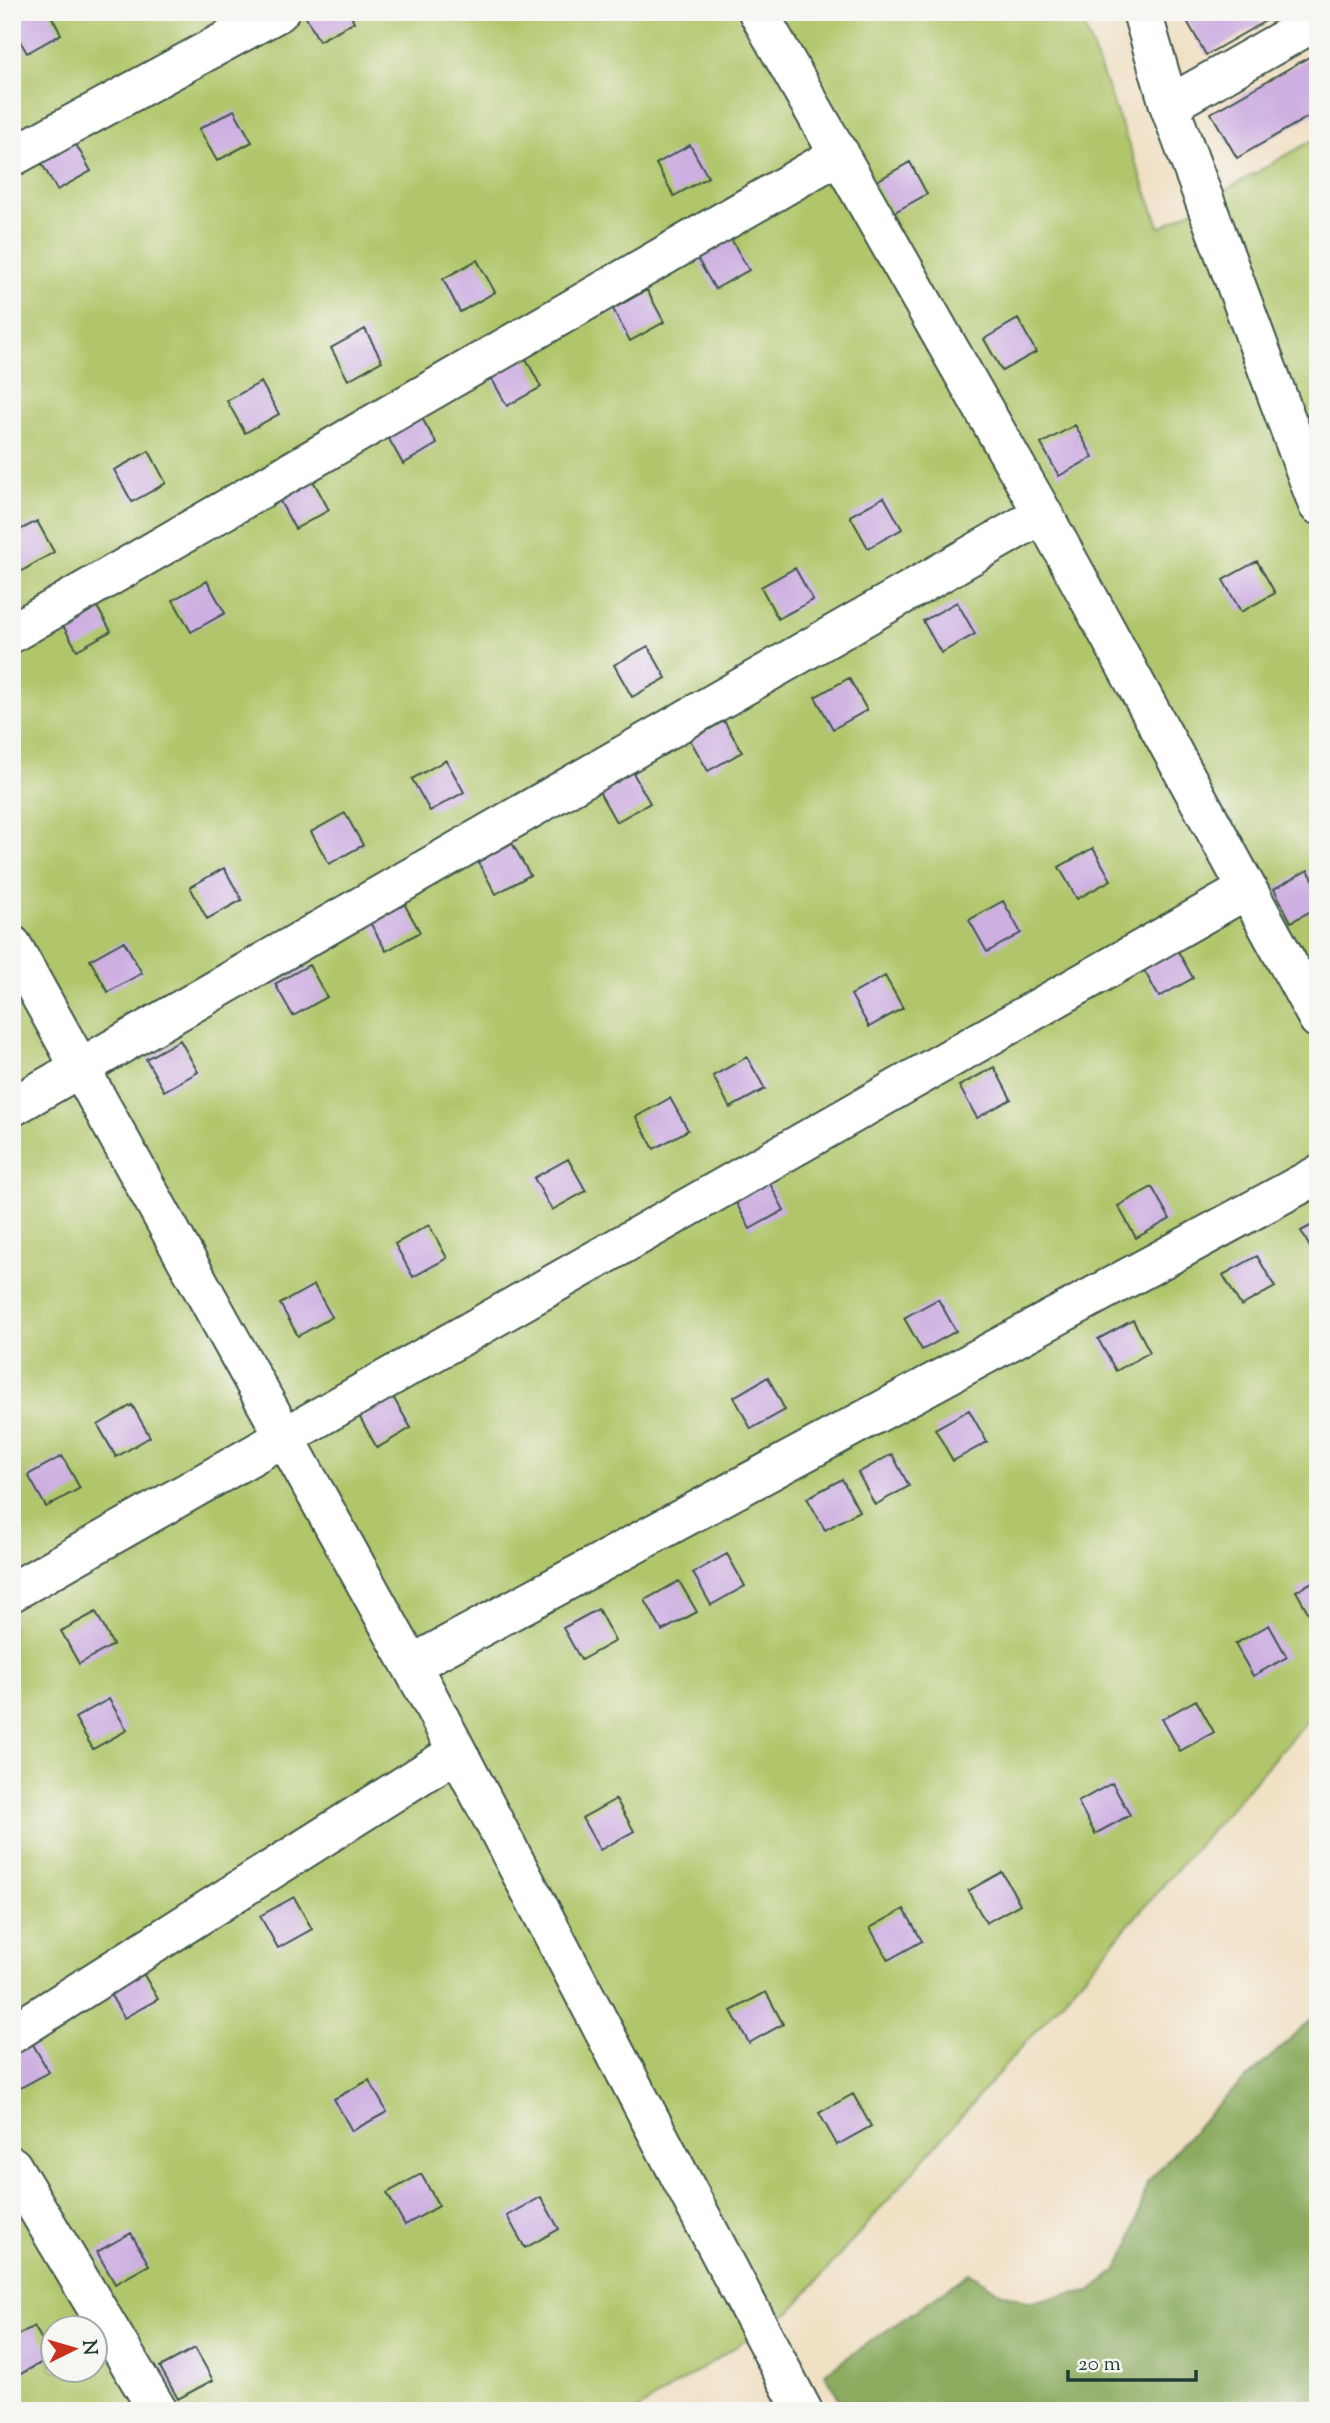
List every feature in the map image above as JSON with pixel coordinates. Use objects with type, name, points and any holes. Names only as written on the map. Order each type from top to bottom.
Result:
[{"type":"street","points":[[12,157],[279,12]]},
{"type":"street","points":[[758,12],[1043,514],[1318,1018]]},
{"type":"street","points":[[1142,12],[1169,105],[1318,505]]},
{"type":"street","points":[[1169,105],[1318,20]]},
{"type":"street","points":[[12,632],[840,154]]},
{"type":"street","points":[[12,1107],[1043,514]]},
{"type":"street","points":[[12,1592],[283,1435],[1246,890]]},
{"type":"street","points":[[12,945],[411,1665],[803,2411]]},
{"type":"street","points":[[411,1665],[1318,1175]]},
{"type":"street","points":[[12,2034],[457,1752]]},
{"type":"street","points":[[12,2166],[158,2411]]},
{"type":"green space","points":[[12,12],[1079,12],[1160,228],[1318,137],[1318,1708],[791,2311],[636,2411],[12,2411]]},
{"type":"green space","points":[[1318,2014],[1318,2411],[846,2411],[825,2373],[970,2273],[998,2291],[1027,2302],[1090,2291],[1116,2271],[1131,2243],[1147,2183],[1212,2110]]},
{"type":"building","points":[[26,12],[49,12],[61,34],[27,53],[12,27],[12,20]]},
{"type":"building","points":[[303,12],[349,12],[354,22],[319,41]]},
{"type":"building","points":[[1182,12],[1281,12],[1206,55]]},
{"type":"building","points":[[1318,52],[1318,111],[1237,158],[1211,113]]},
{"type":"building","points":[[234,110],[252,142],[217,161],[199,129]]},
{"type":"building","points":[[73,139],[91,171],[57,190],[39,159]]},
{"type":"building","points":[[690,145],[708,177],[674,196],[656,164]]},
{"type":"building","points":[[910,162],[927,194],[893,213],[875,182]]},
{"type":"building","points":[[731,239],[749,270],[715,289],[697,258]]},
{"type":"building","points":[[477,260],[495,292],[460,312],[443,279]]},
{"type":"building","points":[[647,290],[664,322],[630,341],[613,309]]},
{"type":"building","points":[[1018,319],[1036,352],[1002,371],[984,339]]},
{"type":"building","points":[[365,329],[382,361],[348,380],[331,348]]},
{"type":"building","points":[[524,355],[541,387],[507,406],[489,374]]},
{"type":"building","points":[[261,382],[279,414],[245,433],[227,401]]},
{"type":"building","points":[[419,413],[437,444],[403,464],[385,432]]},
{"type":"building","points":[[1075,425],[1093,457],[1059,476],[1041,444]]},
{"type":"building","points":[[149,451],[166,483],[132,502],[114,470]]},
{"type":"building","points":[[311,477],[329,510],[295,529],[277,496]]},
{"type":"building","points":[[884,497],[902,529],[868,548],[850,516]]},
{"type":"building","points":[[37,521],[54,552],[20,572],[12,557],[12,534]]},
{"type":"building","points":[[1257,561],[1275,593],[1241,612],[1223,580]]},
{"type":"building","points":[[795,568],[813,600],[778,619],[761,587]]},
{"type":"building","points":[[207,581],[225,613],[191,632],[173,600]]},
{"type":"building","points":[[93,600],[111,631],[77,650],[59,619]]},
{"type":"building","points":[[957,602],[975,634],[941,653],[923,621]]},
{"type":"building","points":[[648,646],[666,678],[632,697],[614,665]]},
{"type":"building","points":[[849,678],[867,710],[833,729],[815,697]]},
{"type":"building","points":[[724,721],[742,752],[708,771],[690,740]]},
{"type":"building","points":[[446,760],[464,792],[430,811],[412,779]]},
{"type":"building","points":[[632,771],[650,803],[616,822],[598,790]]},
{"type":"building","points":[[345,813],[363,845],[329,864],[311,832]]},
{"type":"building","points":[[512,843],[530,875],[496,894],[478,862]]},
{"type":"building","points":[[1093,848],[1111,880],[1077,899],[1059,867]]},
{"type":"building","points":[[224,868],[242,900],[207,919],[190,887]]},
{"type":"building","points":[[1308,870],[1318,888],[1318,907],[1291,922],[1274,889]]},
{"type":"building","points":[[402,900],[420,932],[386,951],[368,919]]},
{"type":"building","points":[[1003,901],[1021,933],[987,952],[969,920]]},
{"type":"building","points":[[124,941],[142,973],[108,992],[90,960]]},
{"type":"building","points":[[1175,946],[1193,978],[1159,997],[1141,965]]},
{"type":"building","points":[[309,965],[327,997],[293,1016],[275,984]]},
{"type":"building","points":[[885,976],[903,1008],[869,1027],[851,995]]},
{"type":"building","points":[[180,1040],[198,1072],[164,1091],[146,1059]]},
{"type":"building","points":[[747,1057],[765,1089],[730,1108],[713,1076]]},
{"type":"building","points":[[994,1067],[1011,1099],[977,1118],[959,1086]]},
{"type":"building","points":[[670,1098],[688,1130],[654,1149],[636,1117]]},
{"type":"building","points":[[568,1159],[586,1191],[552,1210],[534,1178]]},
{"type":"building","points":[[767,1178],[784,1210],[750,1229],[733,1197]]},
{"type":"building","points":[[1152,1187],[1170,1219],[1136,1238],[1118,1206]]},
{"type":"building","points":[[1318,1222],[1318,1262],[1301,1231]]},
{"type":"building","points":[[429,1225],[447,1258],[413,1277],[395,1244]]},
{"type":"building","points":[[1257,1256],[1275,1287],[1241,1306],[1223,1275]]},
{"type":"building","points":[[314,1285],[332,1317],[298,1336],[280,1304]]},
{"type":"building","points":[[938,1299],[956,1331],[922,1350],[904,1318]]},
{"type":"building","points":[[1133,1320],[1150,1352],[1116,1371],[1098,1339]]},
{"type":"building","points":[[768,1377],[785,1410],[751,1429],[734,1397]]},
{"type":"building","points":[[393,1397],[411,1428],[377,1448],[359,1416]]},
{"type":"building","points":[[132,1405],[150,1437],[116,1457],[98,1425]]},
{"type":"building","points":[[969,1410],[987,1442],[953,1461],[935,1429]]},
{"type":"building","points":[[892,1454],[909,1486],[875,1505],[858,1473]]},
{"type":"building","points":[[62,1456],[80,1488],[46,1507],[28,1475]]},
{"type":"building","points":[[842,1479],[859,1511],[825,1530],[807,1498]]},
{"type":"building","points":[[727,1554],[745,1586],[711,1605],[693,1573]]},
{"type":"building","points":[[1318,1579],[1318,1621],[1314,1623],[1296,1591]]},
{"type":"building","points":[[679,1581],[697,1612],[662,1631],[645,1600]]},
{"type":"building","points":[[598,1609],[615,1641],[581,1660],[563,1628]]},
{"type":"building","points":[[96,1612],[113,1645],[79,1664],[61,1631]]},
{"type":"building","points":[[1269,1625],[1287,1657],[1253,1676],[1235,1644]]},
{"type":"building","points":[[109,1699],[127,1730],[93,1749],[75,1718]]},
{"type":"building","points":[[1196,1700],[1214,1732],[1180,1751],[1162,1719]]},
{"type":"building","points":[[1112,1783],[1130,1815],[1095,1834],[1078,1802]]},
{"type":"building","points":[[616,1799],[634,1831],[600,1850],[582,1818]]},
{"type":"building","points":[[1002,1872],[1020,1904],[986,1923],[968,1891]]},
{"type":"building","points":[[294,1897],[312,1929],[278,1948],[260,1916]]},
{"type":"building","points":[[904,1909],[922,1941],[888,1960],[870,1928]]},
{"type":"building","points":[[140,1968],[158,1999],[124,2018],[106,1987]]},
{"type":"building","points":[[766,1992],[783,2024],[749,2043],[731,2011]]},
{"type":"building","points":[[31,2041],[49,2072],[15,2091],[12,2086],[12,2051]]},
{"type":"building","points":[[369,2080],[387,2112],[352,2131],[334,2099]]},
{"type":"building","points":[[853,2094],[871,2126],[837,2145],[819,2113]]},
{"type":"building","points":[[421,2174],[439,2206],[405,2225],[387,2193]]},
{"type":"building","points":[[541,2197],[559,2229],[525,2248],[507,2216]]},
{"type":"building","points":[[131,2233],[149,2265],[115,2284],[97,2252]]},
{"type":"building","points":[[34,2326],[38,2333],[38,2365],[17,2376],[12,2367],[12,2338]]},
{"type":"building","points":[[195,2348],[213,2380],[178,2399],[160,2367]]}]
